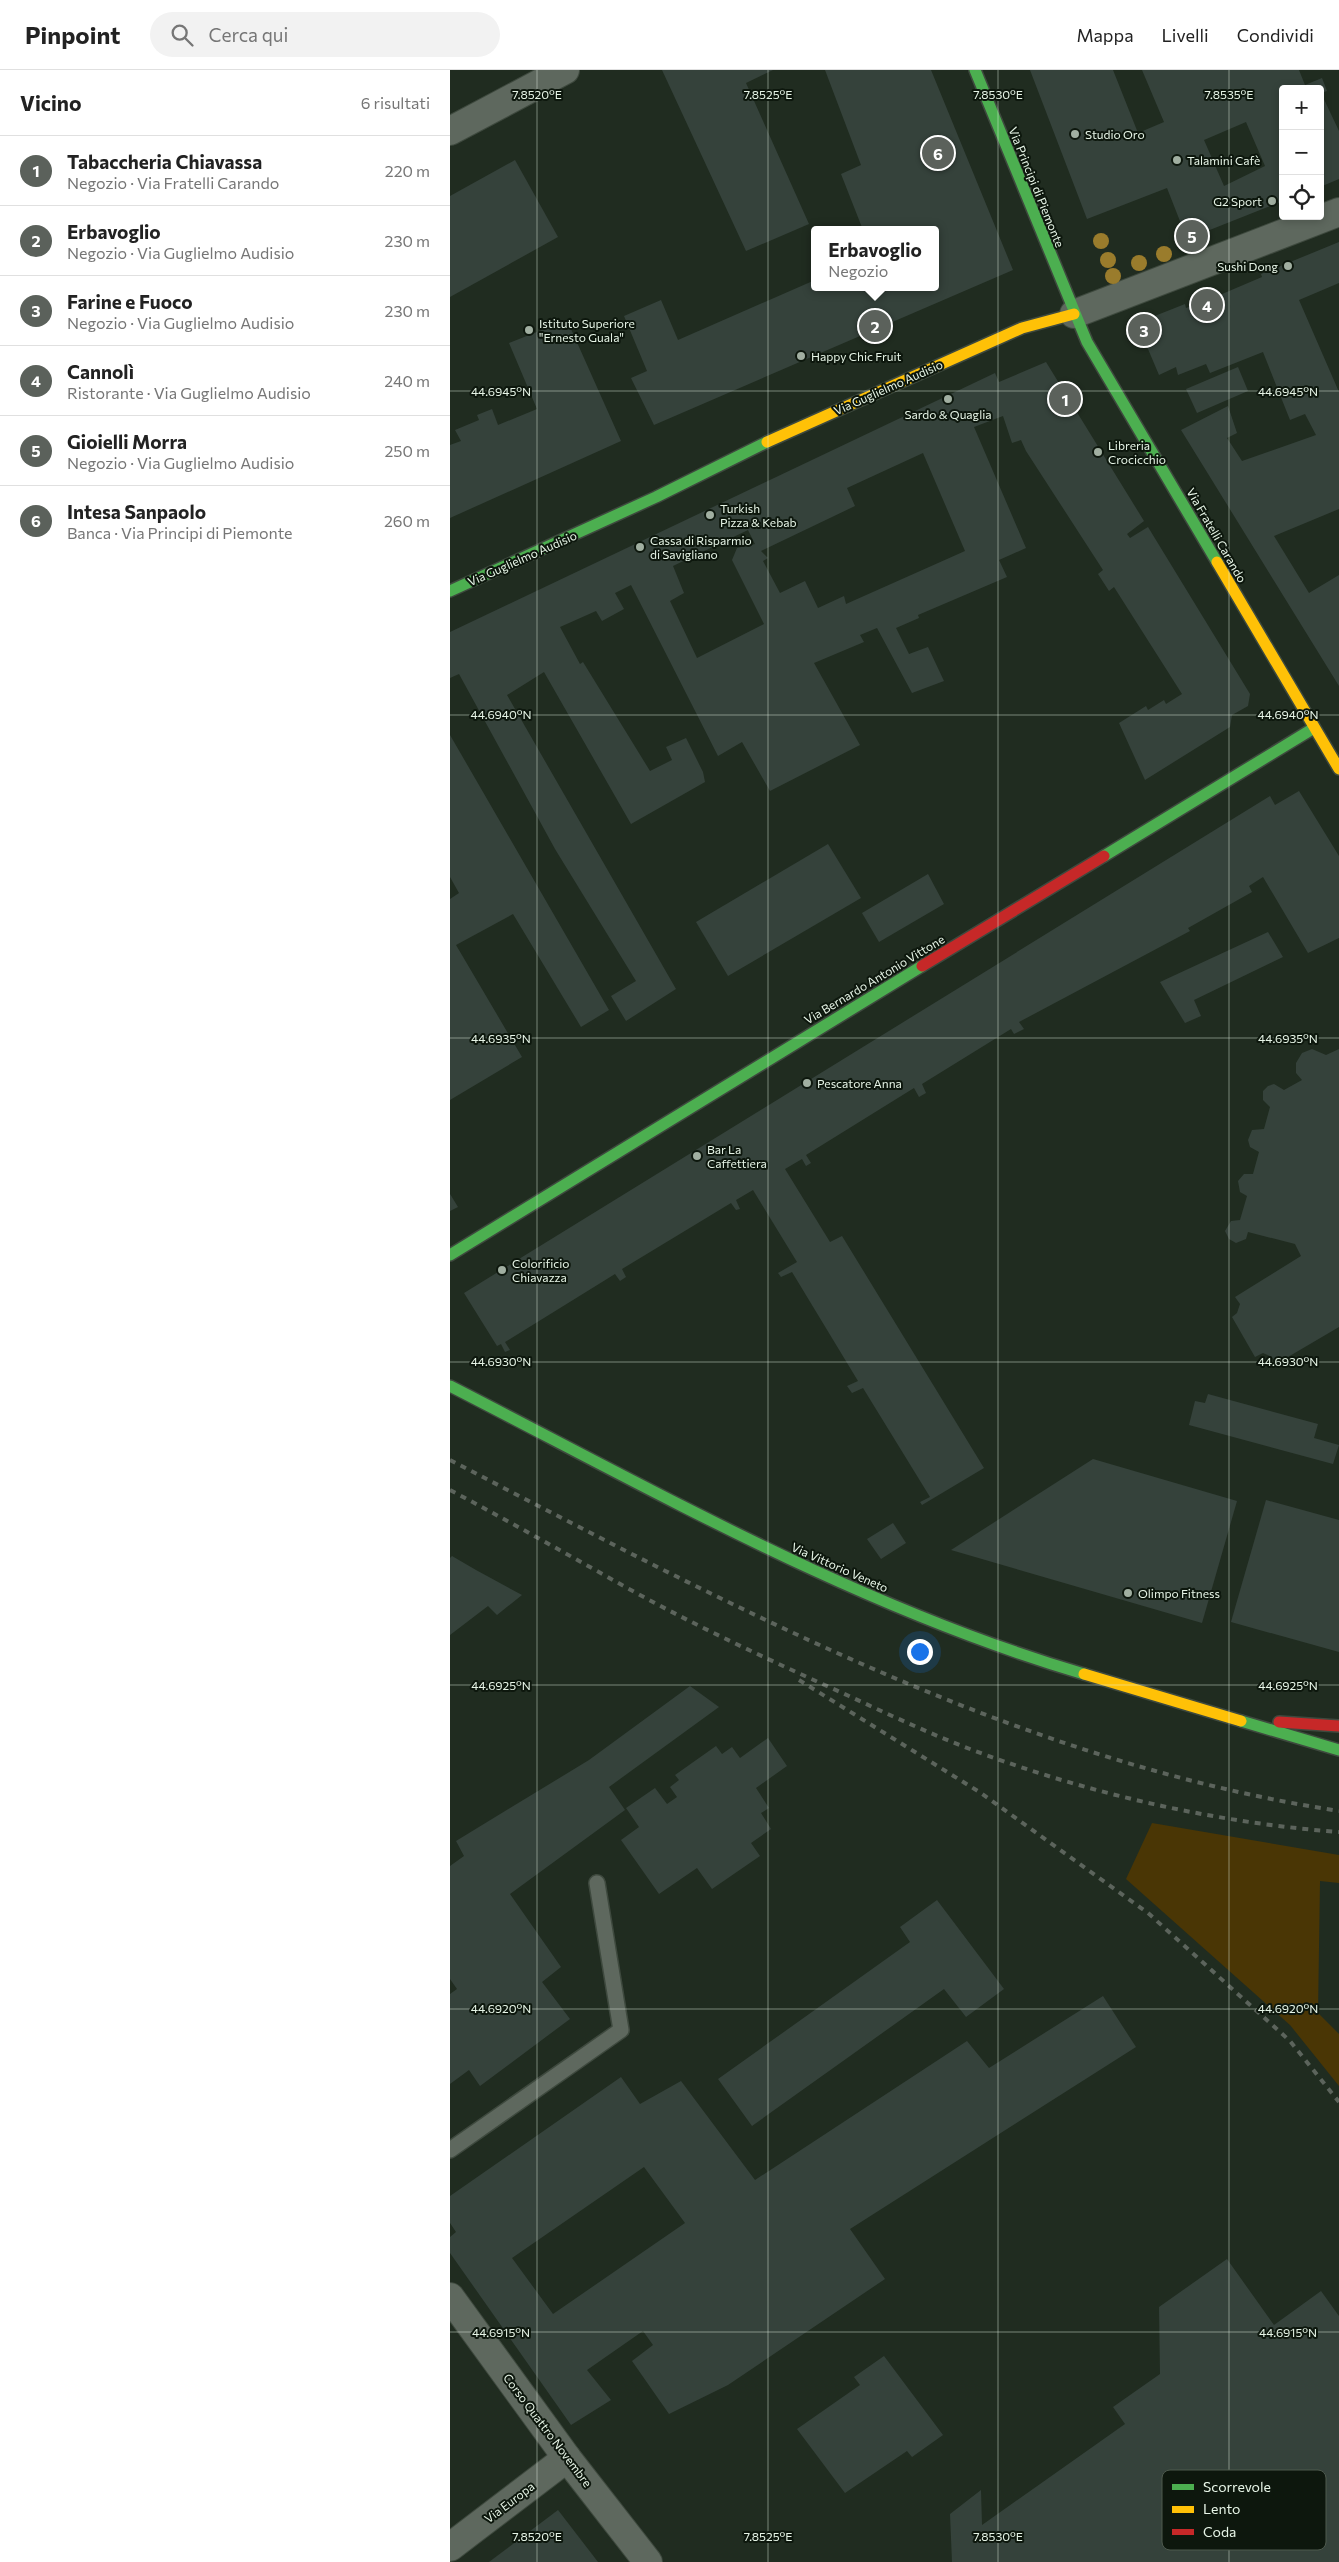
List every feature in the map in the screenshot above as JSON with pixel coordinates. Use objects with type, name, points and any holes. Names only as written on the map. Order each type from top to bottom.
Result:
[{"type":"street","points":[[450,131],[565,70]]},
{"type":"street","name":"Via Principi di Piemonte","points":[[975,70],[1074,314]]},
{"type":"street","name":"Via Guglielmo Audisio","points":[[450,591],[656,498],[801,425],[1022,328],[1074,314],[1339,212]]},
{"type":"street","name":"Via Fratelli Carando","points":[[1074,314],[1339,769]]},
{"type":"street","name":"Via Bernardo Antonio Vittone","points":[[450,1255],[787,1047],[982,932],[1314,728]]},
{"type":"street","name":"Via Vittorio Veneto","points":[[450,1386],[786,1558],[912,1614],[1053,1665],[1339,1750]]},
{"type":"street","name":"Via Vittorio Veneto","points":[[1240,1722],[1339,1726]]},
{"type":"street","name":"Corso Quattro Novembre","points":[[450,2297],[567,2458],[648,2562]]},
{"type":"street","name":"Via Europa","points":[[450,2547],[567,2458]]},
{"type":"lane","points":[[450,2150],[621,2030],[597,1883]]},
{"type":"shaded area","points":[[1152,1823],[1339,1855],[1339,1883],[1320,1881],[1318,2013],[1339,2034],[1339,2086],[1290,2025],[1126,1879]]},
{"type":"building","points":[[662,70],[773,70],[746,83],[809,224],[746,251]]},
{"type":"building","points":[[825,70],[931,70],[1013,270],[654,425],[631,378],[647,371],[624,316],[661,300],[678,340],[811,282],[811,291],[939,291],[939,226],[861,226],[841,174],[861,165]]},
{"type":"building","points":[[1030,70],[1113,70],[1138,133],[1164,122],[1142,70],[1299,70],[1305,85],[1279,85],[1279,203],[1187,239],[1167,188],[1087,219]],"holes":[[[1246,122],[1265,166],[1224,186],[1204,140]]]},
{"type":"building","points":[[1322,78],[1327,91],[1324,92],[1324,85],[1305,85]]},
{"type":"building","points":[[1324,99],[1339,131],[1339,179],[1324,185]]},
{"type":"building","points":[[515,160],[558,237],[450,297],[450,196]]},
{"type":"building","points":[[1339,242],[1339,283],[1299,300],[1339,392],[1339,509],[1274,536],[1309,593],[1339,575],[1339,686],[1181,430],[1228,406],[1237,433],[1227,438],[1242,461],[1316,435],[1305,414],[1290,420],[1263,352],[1210,373],[1206,364],[1178,375],[1176,367],[1159,375],[1137,323],[1185,304],[1186,308],[1208,300],[1262,277],[1261,274]]},
{"type":"building","points":[[567,320],[621,441],[450,518],[450,445],[461,441],[455,430],[479,420],[477,415],[492,409],[498,425],[537,409],[509,343]]},
{"type":"building","points":[[1046,362],[1144,521],[1127,534],[1130,538],[1148,527],[1250,694],[1248,706],[1232,715],[1230,727],[1145,780],[1119,723],[1146,706],[1148,710],[1164,700],[1166,704],[1182,694],[1114,587],[1109,591],[1098,574],[1103,570],[1026,451],[1021,440],[1012,443],[1003,416],[974,427],[1026,548],[999,560],[1007,577],[918,615],[919,618],[896,628],[909,654],[928,647],[944,681],[912,693],[877,628],[860,635],[864,642],[814,663],[860,745],[770,791],[742,742],[718,756],[631,585],[615,593],[624,609],[602,621],[596,611],[560,627],[580,664],[583,662],[650,771],[672,760],[666,747],[686,738],[703,772],[705,782],[631,824],[544,672],[507,695],[676,989],[626,1021],[611,996],[636,981],[555,849],[459,674],[450,678],[450,632],[995,373],[999,382]],"holes":[[[923,453],[965,551],[846,604],[844,596],[818,608],[805,581],[780,593],[763,561],[768,558],[761,551],[855,506],[847,488]],[[748,530],[755,544],[737,548],[732,560],[764,624],[697,658],[670,601],[684,593],[673,566]]]},
{"type":"building","points":[[1238,367],[1248,391],[1197,413],[1186,389]]},
{"type":"building","points":[[450,735],[609,1010],[581,1027],[513,914],[456,945],[522,1057],[450,1100],[450,899],[459,893],[450,877]]},
{"type":"building","points":[[1299,791],[1339,856],[1339,938],[1308,953],[1263,877],[1249,886],[1252,892],[1188,928],[1190,931],[1019,1022],[1024,1029],[1014,1034],[1011,1029],[922,1084],[926,1093],[919,1097],[914,1088],[806,1155],[811,1163],[806,1166],[802,1159],[785,1169],[830,1242],[842,1236],[984,1468],[922,1505],[920,1502],[930,1497],[863,1388],[852,1393],[847,1386],[858,1381],[792,1272],[781,1277],[778,1273],[797,1262],[753,1190],[736,1200],[740,1209],[736,1210],[731,1203],[622,1269],[626,1277],[620,1281],[615,1274],[505,1342],[510,1350],[505,1352],[501,1344],[497,1346],[464,1293],[1270,796],[1275,805]]},
{"type":"building","points":[[828,844],[861,898],[728,976],[696,922]]},
{"type":"building","points":[[928,874],[944,904],[879,942],[862,913]]},
{"type":"building","points":[[1268,932],[1283,957],[1194,1000],[1201,1016],[1185,1023],[1160,982]]},
{"type":"building","points":[[1312,1049],[1326,1055],[1339,1049],[1339,1327],[1276,1364],[1272,1357],[1263,1353],[1255,1357],[1232,1317],[1237,1313],[1240,1304],[1235,1297],[1301,1256],[1295,1244],[1248,1232],[1246,1239],[1236,1243],[1229,1239],[1225,1231],[1231,1221],[1240,1220],[1247,1196],[1240,1192],[1238,1181],[1244,1174],[1253,1174],[1259,1152],[1250,1147],[1248,1140],[1252,1130],[1264,1129],[1270,1107],[1263,1100],[1263,1091],[1268,1086],[1274,1084],[1284,1090],[1302,1080],[1296,1073],[1296,1063],[1302,1053]]},
{"type":"building","points":[[450,1194],[458,1207],[450,1211]]},
{"type":"building","points":[[1208,1394],[1318,1424],[1314,1438],[1339,1445],[1333,1464],[1189,1425],[1195,1401],[1205,1403]]},
{"type":"building","points":[[1093,1459],[1237,1501],[1202,1623],[951,1550]]},
{"type":"building","points":[[1266,1500],[1339,1520],[1339,1652],[1231,1622]]},
{"type":"building","points":[[893,1523],[906,1543],[881,1559],[867,1539]]},
{"type":"building","points":[[452,1556],[522,1595],[497,1615],[488,1606],[450,1635],[450,1558]]},
{"type":"building","points":[[690,1686],[719,1707],[609,1787],[625,1810],[510,1894],[561,1967],[542,1982],[570,2019],[480,2086],[469,2070],[450,2084],[450,1994],[457,1989],[450,1979],[450,1866],[464,1856],[456,1841],[589,1760]]},
{"type":"building","points":[[768,1738],[787,1766],[756,1788],[769,1808],[761,1813],[771,1829],[751,1843],[760,1856],[712,1889],[697,1868],[659,1894],[621,1840],[639,1827],[626,1808],[655,1788],[667,1804],[677,1797],[670,1787],[679,1780],[675,1775],[716,1746],[722,1754],[732,1747],[740,1758]]},
{"type":"building","points":[[937,1900],[1004,1989],[966,2017],[944,1989],[752,2126],[718,2079],[910,1942],[900,1927]]},
{"type":"building","points":[[1103,1996],[1136,2047],[850,2229],[885,2279],[728,2385],[669,2414],[632,2361],[653,2345],[643,2331],[587,2370],[611,2400],[571,2425],[450,2253],[450,2237],[456,2232],[450,2223],[450,2196],[621,2077],[640,2104],[681,2081],[755,2180],[967,2041],[989,2068]],"holes":[[[644,2167],[685,2223],[553,2314],[512,2258]]]},
{"type":"building","points":[[1227,2259],[1274,2325],[1321,2291],[1339,2316],[1339,2562],[952,2562],[950,2514],[981,2490],[982,2525],[1125,2424],[1113,2407],[1160,2374],[1159,2307]]},
{"type":"building","points":[[884,2356],[943,2435],[912,2457],[907,2451],[845,2493],[797,2429],[860,2385],[854,2377]]},
{"type":"building","points":[[558,2510],[598,2562],[489,2562]]},
{"type":"railway","points":[[450,1460],[663,1570],[772,1623],[881,1672],[992,1717],[1105,1756],[1221,1788],[1339,1811]]},
{"type":"railway","points":[[450,1490],[635,1593],[696,1624],[883,1712],[968,1748],[1072,1783],[1160,1806],[1249,1822],[1339,1832]]},
{"type":"railway","points":[[799,1680],[981,1793],[1148,1913],[1290,2041],[1339,2102]]},
{"type":"traffic: fast","points":[[975,70],[1087,342],[1217,562]]},
{"type":"traffic: fast","points":[[450,591],[656,497],[767,442]]},
{"type":"traffic: fast","points":[[1104,856],[1314,728]]},
{"type":"traffic: fast","points":[[450,1255],[922,966]]},
{"type":"traffic: fast","points":[[450,1386],[683,1506],[840,1582],[920,1616],[1001,1647],[1084,1674]]},
{"type":"traffic: fast","points":[[1241,1721],[1339,1750]]},
{"type":"traffic: slow","points":[[767,442],[1022,328],[1074,314]]},
{"type":"traffic: slow","points":[[1217,562],[1339,769]]},
{"type":"traffic: slow","points":[[1084,1674],[1241,1721]]},
{"type":"traffic: jam","points":[[922,966],[1104,856]]},
{"type":"traffic: jam","points":[[1279,1722],[1339,1726]]},
{"type":"place","name":"Studio Oro","points":[[1075,134]]},
{"type":"place","name":"Intesa Sanpaolo","points":[[938,153]]},
{"type":"place","name":"Talamini Cafè","points":[[1177,160]]},
{"type":"place","name":"G2 Sport","points":[[1272,201]]},
{"type":"place","name":"Gioielli Morra","points":[[1192,236]]},
{"type":"place","name":"Sushi Dong","points":[[1288,266]]},
{"type":"place","name":"Cannolì","points":[[1207,305]]},
{"type":"place","name":"Erbavoglio","points":[[875,326]]},
{"type":"place","name":"Istituto Superiore \"Ernesto Guala\"","points":[[529,330]]},
{"type":"place","name":"Farine e Fuoco","points":[[1144,330]]},
{"type":"place","name":"Happy Chic Fruit","points":[[801,356]]},
{"type":"place","name":"Sardo & Quaglia","points":[[948,399]]},
{"type":"place","name":"Tabaccheria Chiavassa","points":[[1065,399]]},
{"type":"place","name":"Libreria Crocicchio","points":[[1098,452]]},
{"type":"place","name":"Turkish Pizza & Kebab","points":[[710,515]]},
{"type":"place","name":"Cassa di Risparmio di Savigliano","points":[[640,547]]},
{"type":"place","name":"Pescatore Anna","points":[[807,1083]]},
{"type":"place","name":"Bar La Caffettiera","points":[[697,1156]]},
{"type":"place","name":"Colorificio Chiavazza","points":[[502,1270]]},
{"type":"place","name":"Olimpo Fitness","points":[[1128,1593]]}]
